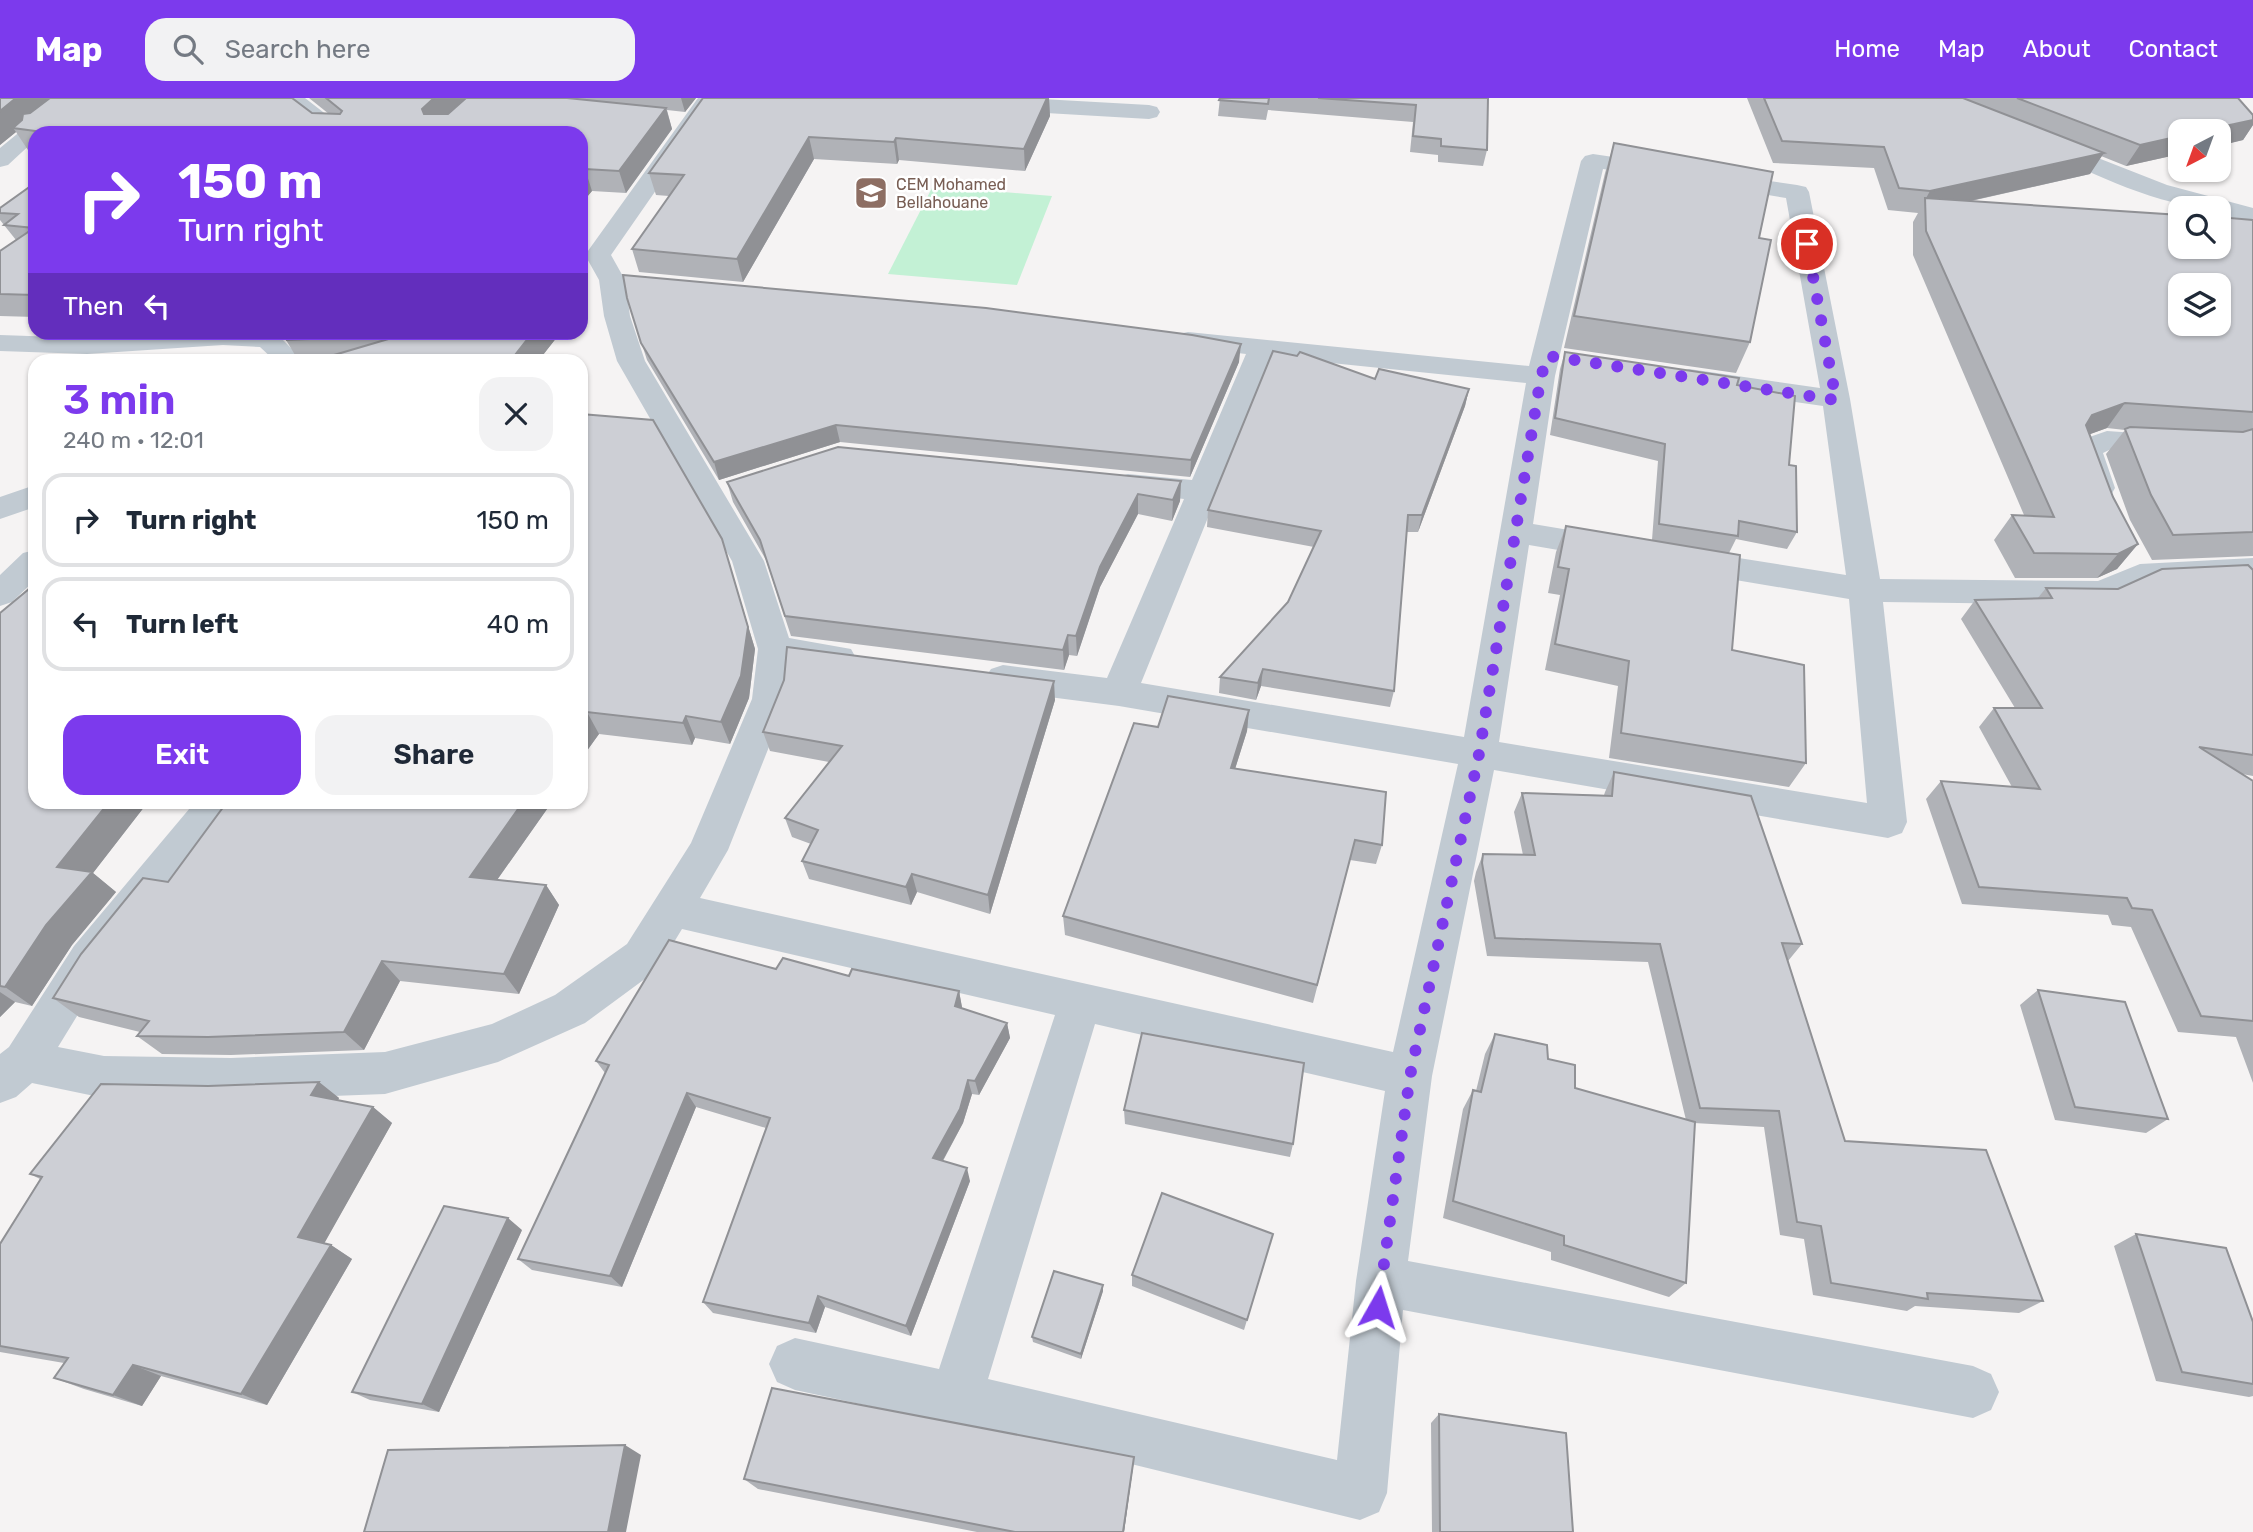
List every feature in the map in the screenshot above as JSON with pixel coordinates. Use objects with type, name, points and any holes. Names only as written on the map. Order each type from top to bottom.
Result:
[{"type":"street","points":[[45,126],[75,98]]},
{"type":"street","points":[[911,98],[1149,111]]},
{"type":"street","points":[[303,101],[331,126]]},
{"type":"street","points":[[13,1072],[231,1079],[385,1073],[498,1042],[570,1009],[642,957],[708,850],[770,699],[775,649],[748,562],[722,492],[631,360],[617,316],[626,281],[598,255],[689,113]]},
{"type":"street","points":[[12,125],[28,128]]},
{"type":"street","points":[[2028,138],[2178,196]]},
{"type":"street","points":[[0,160],[28,140]]},
{"type":"street","points":[[795,1364],[956,1398],[1360,1493],[1381,1281],[1410,1076],[1479,754],[1515,532],[1555,364],[1593,161],[1797,192],[1836,400],[1866,590],[1888,822],[1479,754],[1119,693],[968,674]]},
{"type":"street","points":[[2231,210],[2253,215]]},
{"type":"street","points":[[1166,337],[1262,349],[1555,364]]},
{"type":"street","points":[[0,343],[87,346],[178,340]]},
{"type":"street","points":[[269,340],[289,354]]},
{"type":"street","points":[[1119,693],[1262,349]]},
{"type":"street","points":[[1657,373],[1836,400]]},
{"type":"street","points":[[2108,509],[2086,449],[2107,440],[2196,444]]},
{"type":"street","points":[[1095,480],[1203,491]]},
{"type":"street","points":[[0,509],[28,498]]},
{"type":"street","points":[[1515,532],[1866,590],[2102,593],[2134,563],[2253,569]]},
{"type":"street","points":[[0,594],[28,568]]},
{"type":"street","points":[[775,649],[872,662]]},
{"type":"street","points":[[13,1072],[89,959],[211,809]]},
{"type":"street","points":[[671,909],[1410,1076]]},
{"type":"street","points":[[956,1398],[1081,1001]]},
{"type":"street","points":[[1381,1281],[1973,1392]]},
{"type":"green space","points":[[933,186],[1052,196],[1017,285],[888,274]]},
{"type":"building","points":[[0,98],[16,98],[0,111]]},
{"type":"building","points":[[50,98],[292,98],[312,113],[340,114],[342,111],[326,98],[434,98],[422,109],[424,114],[448,114],[466,98],[567,98],[666,108],[619,171],[588,169],[588,126],[13,128],[22,120],[23,114],[30,113]]},
{"type":"building","points":[[703,98],[1047,98],[1024,149],[896,138],[894,142],[809,137],[737,259],[632,249],[684,175],[649,173]]},
{"type":"building","points":[[1269,98],[1268,104],[1219,100]]},
{"type":"building","points":[[1318,98],[1488,98],[1487,150],[1441,146],[1441,139],[1413,136],[1416,105]]},
{"type":"building","points":[[1764,98],[1963,98],[2104,153],[1930,191],[1899,188],[1884,147],[1782,141]]},
{"type":"building","points":[[2017,98],[2238,98],[2253,115],[2253,120],[2231,125],[2231,119],[2168,119],[2168,139],[2140,145]]},
{"type":"building","points":[[1614,143],[1773,172],[1759,238],[1771,240],[1750,342],[1574,316]]},
{"type":"building","points":[[28,188],[28,227],[4,225],[18,214],[0,213],[0,208]]},
{"type":"building","points":[[1925,198],[2168,214],[2168,259],[2231,259],[2231,218],[2253,220],[2253,412],[2125,403],[2092,415],[2086,425],[2113,497],[2138,544],[2118,554],[2034,553],[2012,515],[2054,517],[1926,231]]},
{"type":"building","points":[[28,232],[28,295],[0,294],[0,251]]},
{"type":"building","points":[[623,275],[986,308],[1241,344],[1191,460],[836,425],[714,462],[641,343]]},
{"type":"building","points":[[385,340],[527,340],[516,354],[337,354]]},
{"type":"building","points":[[1273,351],[1297,356],[1300,352],[1375,379],[1379,369],[1469,389],[1422,515],[1408,515],[1394,691],[1263,669],[1258,683],[1220,677],[1288,602],[1321,531],[1208,510]]},
{"type":"building","points":[[1565,352],[1739,378],[1737,385],[1795,396],[1789,465],[1796,466],[1797,532],[1739,521],[1738,536],[1659,524],[1665,444],[1555,418]]},
{"type":"building","points":[[588,415],[653,420],[722,539],[748,627],[741,676],[721,722],[686,716],[683,723],[588,712]]},
{"type":"building","points":[[2130,427],[2243,432],[2253,429],[2253,532],[2173,535],[2151,495],[2125,429]]},
{"type":"building","points":[[838,447],[1181,481],[1173,500],[1138,494],[1100,567],[1076,636],[1068,635],[1063,650],[785,616],[760,540],[727,482]]},
{"type":"building","points":[[1566,526],[1740,555],[1732,650],[1804,665],[1806,763],[1621,733],[1629,661],[1555,644],[1569,569],[1558,567]]},
{"type":"building","points":[[2248,565],[2253,570],[2253,755],[2199,747],[2253,781],[2253,1021],[2201,1016],[2152,910],[2132,908],[2127,898],[1979,887],[1941,781],[2040,789],[1994,708],[2042,708],[1975,600],[2052,598],[2046,588],[2118,589],[2162,569]]},
{"type":"building","points":[[28,590],[28,809],[103,809],[57,867],[92,872],[46,925],[5,987],[0,986],[0,613]]},
{"type":"building","points":[[787,647],[1054,681],[988,895],[912,874],[906,887],[802,861],[818,830],[785,818],[842,746],[763,732],[784,680]]},
{"type":"building","points":[[1168,696],[1249,710],[1231,768],[1386,792],[1382,845],[1355,840],[1317,985],[1063,916],[1134,723],[1158,727]]},
{"type":"building","points":[[1614,772],[1751,796],[1802,944],[1782,943],[1845,1141],[1986,1150],[2043,1301],[1927,1293],[1928,1299],[1831,1283],[1821,1226],[1797,1222],[1779,1111],[1700,1108],[1660,944],[1495,938],[1482,863],[1483,854],[1535,855],[1522,793],[1612,796]]},
{"type":"building","points":[[222,809],[518,809],[470,877],[546,885],[504,974],[382,961],[344,1032],[208,1037],[137,1036],[149,1021],[53,998],[81,954],[143,878],[168,882]]},
{"type":"building","points":[[669,940],[776,969],[783,958],[849,976],[852,969],[959,991],[955,1006],[1007,1023],[975,1081],[968,1080],[960,1109],[933,1158],[967,1168],[906,1326],[818,1296],[809,1323],[703,1302],[770,1118],[687,1093],[610,1276],[518,1259],[609,1065],[596,1061]]},
{"type":"building","points":[[2038,990],[2125,1002],[2168,1119],[2075,1107]]},
{"type":"building","points":[[1142,1033],[1304,1063],[1293,1144],[1124,1110]]},
{"type":"building","points":[[1495,1034],[1547,1045],[1548,1059],[1575,1065],[1575,1088],[1695,1122],[1686,1283],[1564,1245],[1564,1236],[1453,1201],[1473,1090],[1481,1092]]},
{"type":"building","points":[[319,1082],[311,1095],[373,1107],[298,1237],[331,1245],[241,1394],[133,1365],[113,1395],[54,1378],[68,1358],[0,1346],[0,1244],[42,1177],[30,1174],[101,1084],[208,1086]]},
{"type":"building","points":[[1162,1193],[1273,1234],[1247,1320],[1132,1275]]},
{"type":"building","points":[[444,1206],[508,1218],[422,1404],[352,1392]]},
{"type":"building","points":[[2136,1234],[2226,1248],[2253,1322],[2253,1384],[2182,1372]]},
{"type":"building","points":[[1054,1271],[1103,1285],[1081,1354],[1032,1337]]},
{"type":"building","points":[[772,1388],[1134,1457],[1123,1532],[1015,1532],[744,1479]]},
{"type":"building","points":[[1439,1414],[1566,1433],[1573,1532],[1440,1532]]},
{"type":"building","points":[[625,1445],[608,1532],[364,1532],[388,1450]]},
{"type":"place","name":"CEM Mohamed Bellahouane","points":[[871,193]]},
{"type":"route","points":[[1378,1307],[1410,1076],[1479,754],[1541,376],[1548,356],[1836,400],[1807,244]]}]
